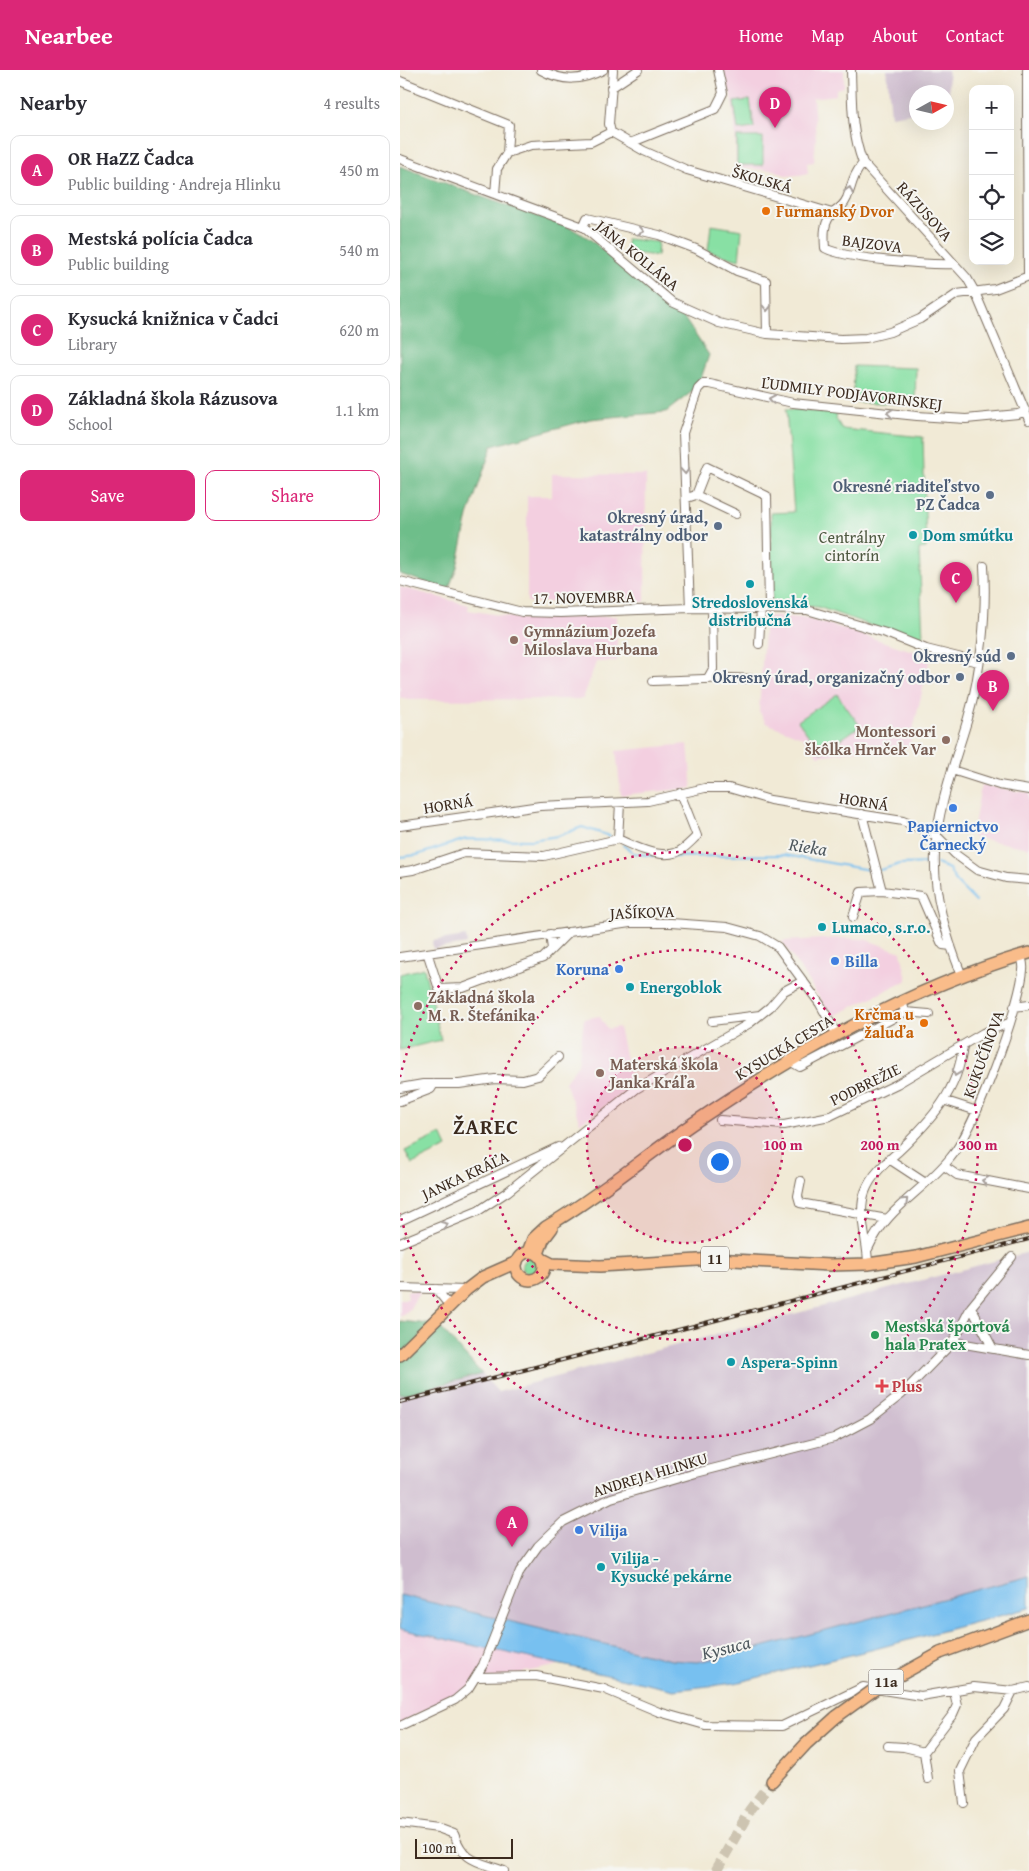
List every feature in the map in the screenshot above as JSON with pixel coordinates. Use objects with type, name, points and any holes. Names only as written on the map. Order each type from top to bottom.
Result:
[{"type":"main road","name":"KYSUCKÁ CESTA","points":[[470,1287],[505,1275],[518,1274],[528,1281],[537,1279],[543,1273],[537,1255],[539,1233],[691,1125],[788,1060],[836,1033],[902,1000],[1025,954]]},
{"type":"main road","name":"11","points":[[543,1273],[600,1266],[714,1259],[830,1265],[868,1264],[916,1257],[1029,1228]]},
{"type":"main road","name":"KYSUCKÁ CESTA","points":[[400,1355],[449,1305],[470,1287],[493,1272],[517,1262],[521,1255],[537,1255]]},
{"type":"main road","name":"11","points":[[537,1255],[552,1264],[600,1266]]},
{"type":"main road","points":[[517,1262],[518,1274]]},
{"type":"main road","name":"11a","points":[[772,1781],[806,1744],[836,1717],[875,1689],[920,1663],[970,1640],[1029,1620]]},
{"type":"street","points":[[541,70],[567,80],[582,79],[604,70],[611,88]]},
{"type":"street","points":[[507,153],[531,145],[591,142],[611,132],[609,124],[613,70]]},
{"type":"street","points":[[611,88],[638,70]]},
{"type":"street","points":[[630,143],[716,109],[723,92],[718,70]]},
{"type":"street","name":"RÁZUSOVA","points":[[851,70],[852,124],[856,145],[863,163],[967,278],[975,292],[1029,420]]},
{"type":"street","points":[[1027,70],[1029,276]]},
{"type":"street","points":[[400,81],[509,126],[507,153],[497,169],[495,194]]},
{"type":"street","name":"ŠKOLSKÁ","points":[[611,132],[687,170],[832,213]]},
{"type":"street","name":"JÁNA KOLLÁRA","points":[[400,159],[583,227],[672,302],[719,323],[767,334],[841,339],[866,338],[890,332],[920,319],[957,294],[995,289],[1029,276]]},
{"type":"street","points":[[832,213],[844,203],[853,177],[863,163]]},
{"type":"street","name":"BAJZOVA","points":[[832,213],[824,229],[825,248],[833,252],[938,264],[954,264]]},
{"type":"street","points":[[583,227],[586,218],[658,235],[766,281],[767,334]]},
{"type":"street","name":"ĽUDMILY PODJAVORINSKEJ","points":[[690,608],[683,433],[698,389],[703,384],[793,403],[939,417],[978,418],[1026,411]]},
{"type":"street","points":[[696,495],[708,467],[767,496],[765,608],[758,644]]},
{"type":"street","points":[[687,498],[696,495],[736,514]]},
{"type":"street","points":[[962,976],[950,946],[936,875],[935,855],[937,836],[952,770],[969,715],[978,662],[986,592],[984,566]]},
{"type":"street","name":"17. NOVEMBRA","points":[[400,581],[522,612],[561,613],[690,608],[808,610],[886,633],[928,650],[978,662]]},
{"type":"street","points":[[708,678],[713,670],[712,608]]},
{"type":"street","points":[[653,681],[708,678],[756,679]]},
{"type":"street","points":[[952,770],[999,785],[1029,790]]},
{"type":"street","name":"HORNÁ","points":[[400,826],[540,806],[648,801],[705,788],[729,788],[770,800],[902,821],[937,836],[955,854],[977,870],[1006,878],[1029,880]]},
{"type":"street","points":[[400,872],[413,870],[464,853],[544,856],[579,846],[618,839],[663,853],[676,854],[696,836],[680,793]]},
{"type":"street","points":[[618,839],[620,803]]},
{"type":"street","points":[[862,814],[882,891]]},
{"type":"street","points":[[853,917],[861,892],[882,891],[921,896],[941,942],[944,946],[950,946]]},
{"type":"street","name":"JAŠÍKOVA","points":[[400,957],[428,955],[550,934],[630,923],[671,923],[737,929],[760,936],[778,947],[803,981],[836,1033]]},
{"type":"street","points":[[428,955],[439,989],[463,988],[544,958],[569,932]]},
{"type":"street","points":[[550,934],[552,949]]},
{"type":"street","name":"KUKUČÍNOVA","points":[[868,1249],[876,1230],[886,1219],[924,1182],[944,1166],[956,1150],[977,1111],[1014,1007],[1023,972],[1025,954]]},
{"type":"street","name":"JANKA KRÁĽA","points":[[400,1243],[478,1211],[507,1192],[636,1090],[760,1015],[784,991],[803,981]]},
{"type":"street","points":[[902,1000],[905,1012]]},
{"type":"street","name":"KUKUČÍNOVA","points":[[1014,1007],[1023,1008],[1029,1005]]},
{"type":"street","points":[[788,1060],[800,1067],[905,1012],[929,1014]]},
{"type":"street","points":[[712,1021],[760,1015]]},
{"type":"street","name":"PODBREŽIE","points":[[720,1120],[784,1125],[830,1116],[897,1084],[984,1033],[1009,1023]]},
{"type":"street","name":"KUKUČÍNOVA","points":[[868,1249],[862,1214],[864,1192],[874,1175],[920,1131],[946,1100],[962,1056],[963,1046]]},
{"type":"street","points":[[400,1088],[434,1084],[459,1084],[495,1079],[523,1080],[538,1076],[558,1057]]},
{"type":"street","points":[[400,1101],[431,1089],[434,1084]]},
{"type":"street","name":"KUKUČÍNOVA","points":[[946,1100],[977,1111]]},
{"type":"street","name":"JANKA KRÁĽA","points":[[400,1221],[569,1142]]},
{"type":"street","points":[[889,1159],[924,1182]]},
{"type":"street","points":[[944,1166],[957,1175],[1029,1189]]},
{"type":"street","points":[[801,1180],[798,1196],[800,1203],[886,1219]]},
{"type":"street","points":[[868,1249],[868,1264]]},
{"type":"street","name":"ANDREJA HLINKU","points":[[400,1726],[455,1700],[468,1689],[483,1665],[515,1581],[531,1554],[556,1529],[574,1516],[627,1493],[696,1473],[834,1438],[870,1419],[902,1394],[953,1342],[971,1307],[1012,1257]]},
{"type":"street","points":[[400,1288],[470,1287]]},
{"type":"street","points":[[436,1288],[449,1305]]},
{"type":"street","points":[[971,1307],[992,1348]]},
{"type":"street","points":[[953,1342],[1029,1355]]},
{"type":"street","points":[[477,1676],[536,1676],[604,1689],[659,1712],[705,1725],[782,1726],[863,1687],[915,1696],[954,1692],[974,1687],[1012,1691],[1029,1687]]},
{"type":"street","points":[[964,1803],[960,1771],[976,1738],[1004,1708],[1012,1691]]},
{"type":"street","points":[[928,1779],[924,1752],[953,1714],[957,1705],[954,1692]]},
{"type":"street","points":[[888,1746],[904,1747],[924,1752]]},
{"type":"street","points":[[400,1823],[438,1828],[454,1834],[458,1847],[468,1858],[504,1871]]},
{"type":"shaded area","points":[[722,70],[844,70],[844,87],[836,89],[836,95],[813,98],[816,138],[814,162],[807,163],[808,174],[787,176],[774,170],[736,168],[735,122],[731,95]]},
{"type":"shaded area","points":[[887,70],[948,70],[949,85],[909,85],[909,113],[891,116]]},
{"type":"shaded area","points":[[552,474],[646,475],[645,602],[527,602],[527,496],[552,496]]},
{"type":"shaded area","name":"Gymnázium Jozefa Miloslava Hurbana","points":[[400,587],[469,605],[468,610],[522,619],[617,616],[617,661],[596,662],[583,699],[409,700],[400,698]]},
{"type":"shaded area","points":[[765,616],[803,618],[835,626],[930,658],[909,747],[884,753],[872,748],[818,756],[802,737],[766,723],[759,711]]},
{"type":"shaded area","points":[[688,744],[692,788],[621,795],[616,751]]},
{"type":"shaded area","points":[[981,785],[1029,793],[1029,848],[972,837]]},
{"type":"shaded area","points":[[466,936],[467,944],[433,949],[432,941]]},
{"type":"shaded area","points":[[843,938],[864,939],[901,952],[907,980],[832,1017],[782,941]]},
{"type":"shaded area","name":"Materská škola Janka Kráľa","points":[[599,1016],[608,1029],[619,1027],[632,1087],[580,1123],[565,1082],[578,1064],[584,1019]]},
{"type":"shaded area","points":[[1029,1252],[1029,1576],[732,1655],[697,1662],[671,1660],[628,1651],[400,1595],[400,1395],[482,1374],[498,1392]]},
{"type":"shaded area","points":[[407,1291],[420,1291],[409,1310],[400,1317],[400,1299],[408,1299]]},
{"type":"shaded area","points":[[400,1629],[525,1655],[560,1665],[484,1680],[400,1723]]},
{"type":"green space","points":[[750,100],[754,128],[738,130],[734,102]]},
{"type":"green space","points":[[737,137],[763,137],[763,165],[737,165]]},
{"type":"green space","points":[[400,166],[569,227],[590,239],[645,287],[678,309],[709,355],[698,387],[666,412],[590,419],[492,446],[468,516],[457,567],[448,590],[400,574]]},
{"type":"green space","points":[[711,225],[742,230],[739,260],[708,251]]},
{"type":"green space","points":[[627,239],[658,242],[657,256],[626,252]]},
{"type":"green space","points":[[854,366],[916,368],[915,404],[853,402]]},
{"type":"green space","name":"Centrálny cintorín","points":[[786,409],[837,412],[836,419],[842,429],[923,437],[926,548],[919,549],[923,638],[910,639],[818,607],[772,604],[771,513],[794,512]]},
{"type":"green space","points":[[837,694],[860,726],[821,753],[798,721]]},
{"type":"green space","name":"Základná škola M. R. Štefánika","points":[[424,968],[441,1040],[400,1050],[400,974]]},
{"type":"green space","points":[[441,1134],[447,1147],[412,1164],[405,1151]]},
{"type":"green space","points":[[531,1257],[537,1260],[540,1266],[537,1272],[531,1275],[525,1272],[522,1266],[525,1260]]},
{"type":"green space","points":[[400,1321],[438,1325],[482,1374],[400,1395]]},
{"type":"water","points":[[1029,1576],[1029,1608],[871,1650],[735,1683],[674,1690],[400,1629],[400,1595],[671,1660],[697,1662],[732,1655]]},
{"type":"waterway","name":"Rieka","points":[[400,857],[417,855],[466,839],[531,840],[558,836],[582,827],[610,836]]},
{"type":"waterway","name":"Rieka","points":[[623,845],[633,853],[653,856]]},
{"type":"waterway","name":"Rieka","points":[[660,857],[785,855],[875,871]]},
{"type":"waterway","name":"Rieka","points":[[880,870],[900,864],[932,863]]},
{"type":"waterway","name":"Rieka","points":[[937,864],[949,869],[956,882],[976,902]]},
{"type":"tunnel","points":[[716,1871],[750,1810],[772,1781]]},
{"type":"railway","points":[[400,1402],[1029,1239]]},
{"type":"place","name":"Základná škola Rázusova","points":[[775,128]]},
{"type":"place","name":"Furmanský Dvor","points":[[766,211]]},
{"type":"place","name":"Okresné riaditeľstvo PZ Čadca","points":[[990,495]]},
{"type":"place","name":"Okresný úrad, katastrálny odbor","points":[[718,526]]},
{"type":"place","name":"Dom smútku","points":[[913,535]]},
{"type":"place","name":"Stredoslovenská distribučná","points":[[750,584]]},
{"type":"place","name":"Kysucká knižnica v Čadci","points":[[956,603]]},
{"type":"place","name":"Gymnázium Jozefa Miloslava Hurbana","points":[[514,640]]},
{"type":"place","name":"Okresný súd","points":[[1011,656]]},
{"type":"place","name":"Okresný úrad, organizačný odbor","points":[[960,677]]},
{"type":"place","name":"Mestská polícia Čadca","points":[[993,711]]},
{"type":"place","name":"Montessori škôlka Hrnček Var","points":[[946,740]]},
{"type":"place","name":"Papiernictvo Čarnecký","points":[[953,808]]},
{"type":"place","name":"Lumaco, s.r.o.","points":[[822,927]]},
{"type":"place","name":"Billa","points":[[835,961]]},
{"type":"place","name":"Koruna","points":[[619,969]]},
{"type":"place","name":"Energoblok","points":[[630,987]]},
{"type":"place","name":"Základná škola M. R. Štefánika","points":[[418,1006]]},
{"type":"place","name":"Krčma u žaluďa","points":[[924,1023]]},
{"type":"place","name":"Materská škola Janka Kráľa","points":[[600,1073]]},
{"type":"place","name":"Mestská športová hala Pratex","points":[[875,1335]]},
{"type":"place","name":"Aspera-Spinn","points":[[731,1362]]},
{"type":"place","name":"Plus","points":[[882,1386]]},
{"type":"place","name":"Vilija","points":[[579,1530]]},
{"type":"place","name":"OR HaZZ Čadca","points":[[512,1547]]},
{"type":"place","name":"Vilija - Kysucké pekárne","points":[[601,1567]]},
{"type":"district","name":"ŽAREC","points":[[486,1127]]},
{"type":"water label","name":"Kysuca","points":[[726,1648]]}]
